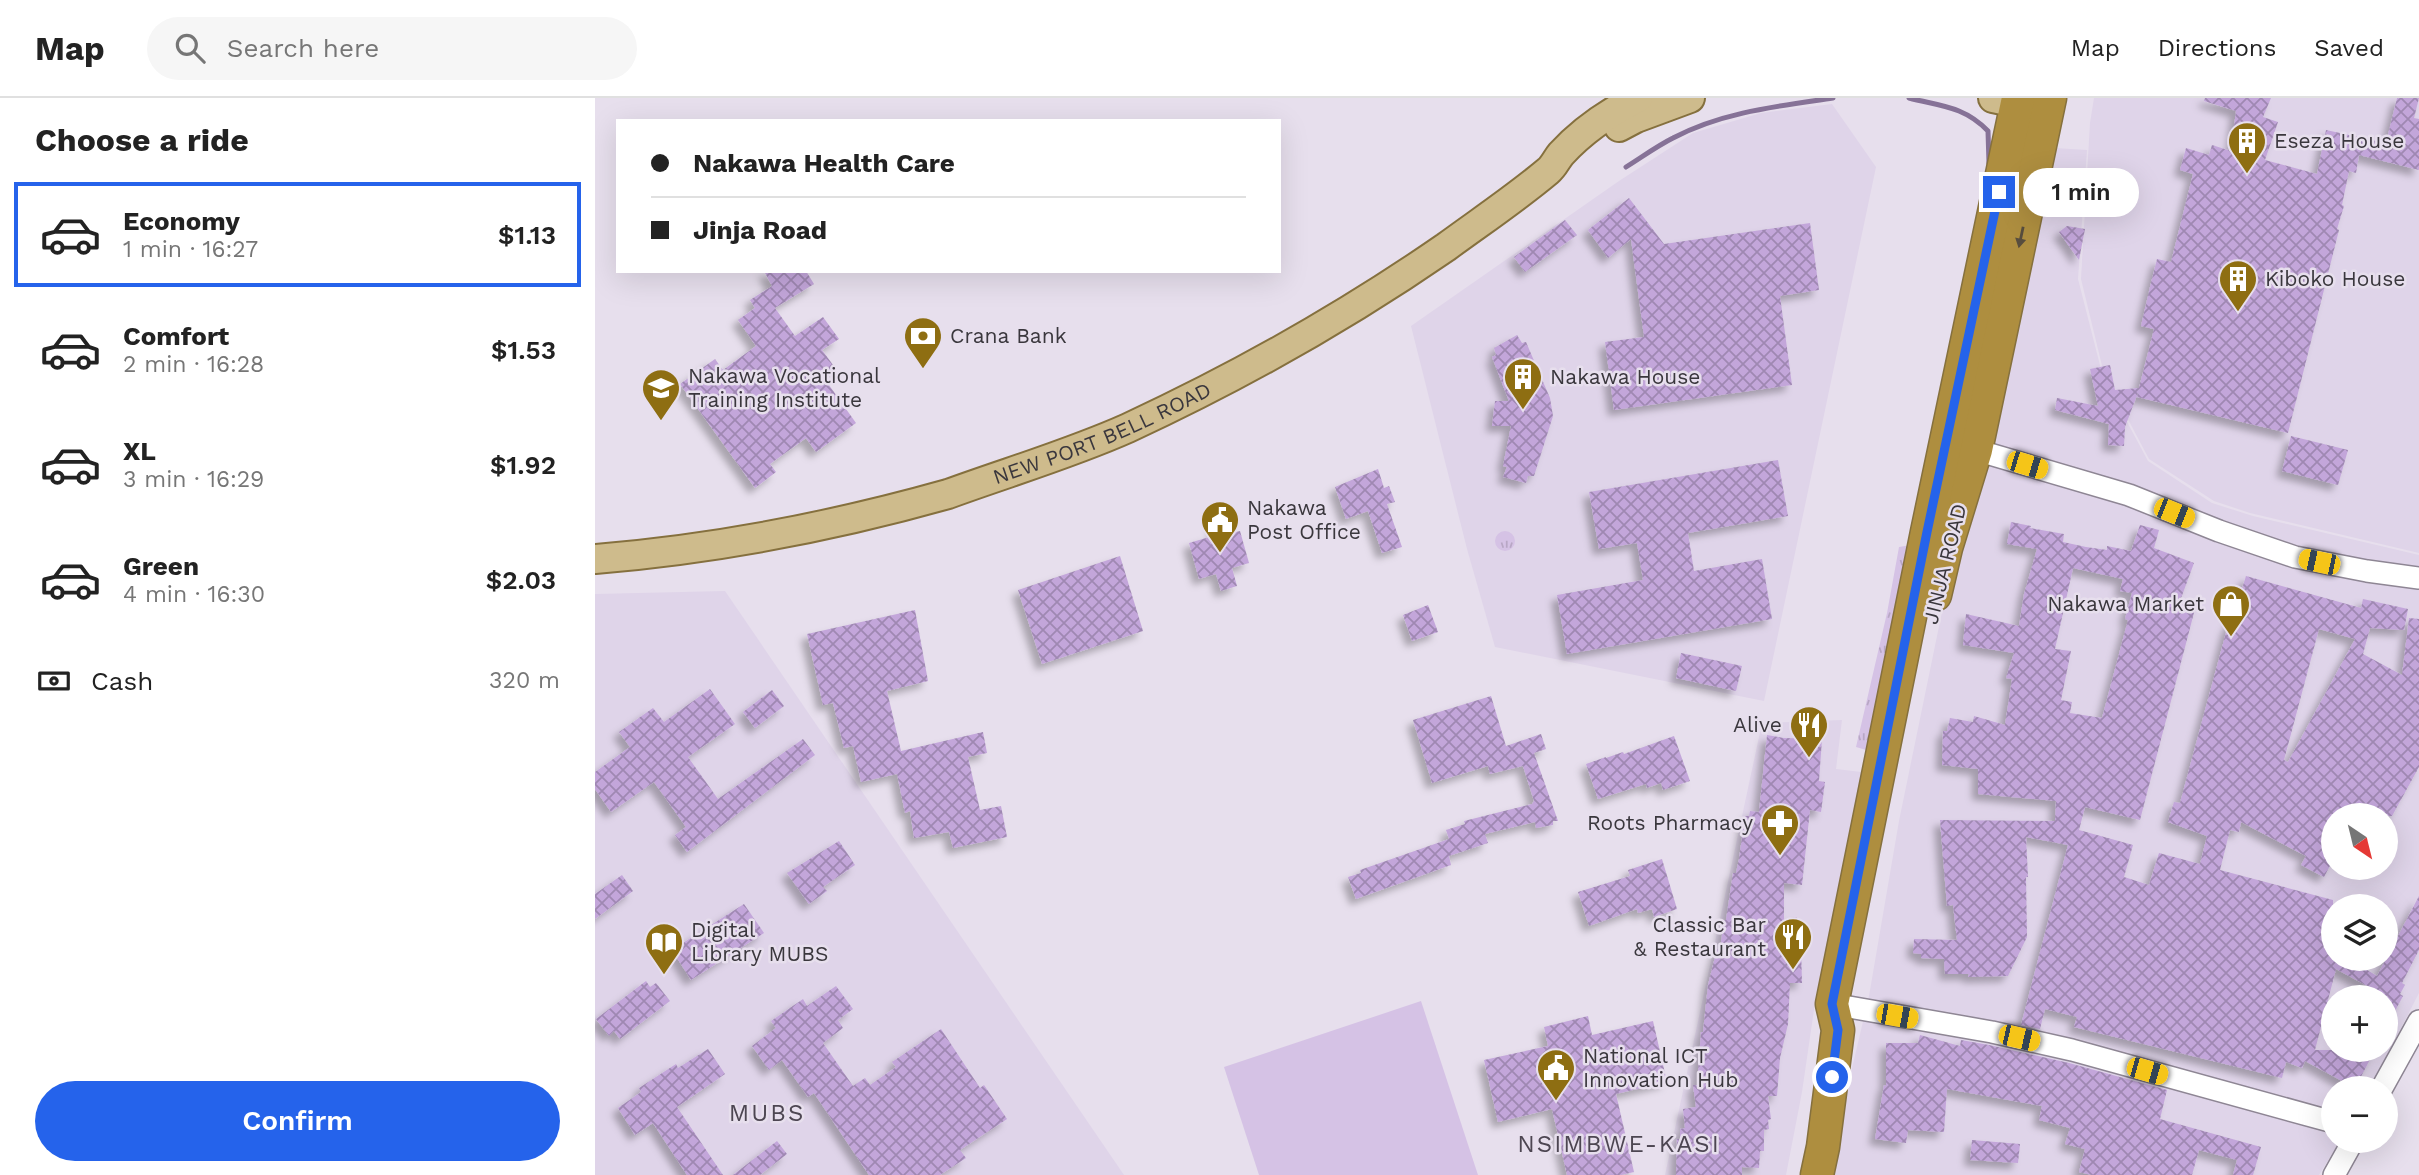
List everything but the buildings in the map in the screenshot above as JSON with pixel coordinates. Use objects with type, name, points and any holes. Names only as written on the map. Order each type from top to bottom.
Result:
[{"type":"highway","name":"JINJA ROAD","points":[[1840,1013],[1938,582],[1976,450],[2050,98]]},
{"type":"highway","name":"JINJA ROAD","points":[[1817,1175],[1840,1013],[2009,100]]},
{"type":"main road","name":"NEW PORT BELL ROAD","points":[[1551,169],[1561,154],[1595,124],[1617,108],[1638,98]]},
{"type":"main road","name":"NEW PORT BELL ROAD","points":[[595,559],[670,553],[774,536],[892,508],[948,494],[1105,437],[1210,387],[1327,322],[1446,247],[1551,169],[1567,163],[1636,118],[1690,98]]},
{"type":"main road","points":[[2009,100],[2044,132]]},
{"type":"street","points":[[1976,450],[2129,495],[2219,531],[2295,557],[2419,578]]},
{"type":"street","points":[[1840,1013],[1992,1032],[2072,1050],[2321,1119]]},
{"type":"street","points":[[2389,1076],[2419,1021]]},
{"type":"street","points":[[2334,1175],[2346,1153]]},
{"type":"shaded area","points":[[2094,98],[2419,98],[2419,553],[2250,513],[2214,501],[2149,459],[2104,374],[2081,279],[2090,123]]},
{"type":"shaded area","points":[[1832,104],[1876,167],[1764,701],[1495,647],[1467,549],[1411,326],[1619,181],[1693,133],[1761,113]]},
{"type":"shaded area","name":"Nakawa Market","points":[[2054,148],[2087,150],[2078,279],[2103,377],[2148,461],[2212,503],[2253,516],[2419,555],[2419,993],[2398,1034],[2398,985],[2321,985],[2321,1062],[2383,1062],[2376,1076],[2321,1076],[2321,1153],[2333,1153],[2319,1175],[1827,1175],[1869,996],[1899,821],[1951,568]]},
{"type":"shaded area","points":[[725,591],[1124,1175],[595,1175],[595,594]]},
{"type":"shaded area","points":[[1842,720],[1836,769],[1869,773],[1816,996],[1786,1175],[1665,1175],[1762,723]]},
{"type":"green space","points":[[1501,531],[1509,531],[1515,541],[1509,551],[1501,551],[1495,545],[1495,537]]},
{"type":"green space","points":[[1917,544],[1873,752],[1856,747],[1887,613],[1899,547]]},
{"type":"green space","points":[[1421,1001],[1478,1175],[1259,1175],[1224,1067]]},
{"type":"waterway","points":[[1626,167],[1667,141],[1711,122],[1751,111],[1833,98]]},
{"type":"waterway","points":[[1909,98],[1951,108],[1979,123],[1988,131],[1989,164]]},
{"type":"place","name":"Eseza House","points":[[2247,175]]},
{"type":"place","name":"Kiboko House","points":[[2238,313]]},
{"type":"place","name":"Crana Bank","points":[[923,370]]},
{"type":"place","name":"Nakawa House","points":[[1523,411]]},
{"type":"place","name":"Nakawa Vocational Training Institute","points":[[661,422]]},
{"type":"place","name":"Nakawa Post Office","points":[[1220,554]]},
{"type":"place","name":"Nakawa Market","points":[[2231,638]]},
{"type":"place","name":"Alive","points":[[1809,759]]},
{"type":"place","name":"Roots Pharmacy","points":[[1780,857]]},
{"type":"place","name":"Classic Bar & Restaurant","points":[[1793,971]]},
{"type":"place","name":"Digital Library MUBS","points":[[664,976]]},
{"type":"place","name":"National ICT Innovation Hub","points":[[1556,1102]]},
{"type":"district","name":"MUBS","points":[[767,1113]]},
{"type":"district","name":"NSIMBWE-KASI","points":[[1619,1144]]},
{"type":"route","points":[[1832,1077],[1838,1030],[1832,1004],[1999,192]]}]
